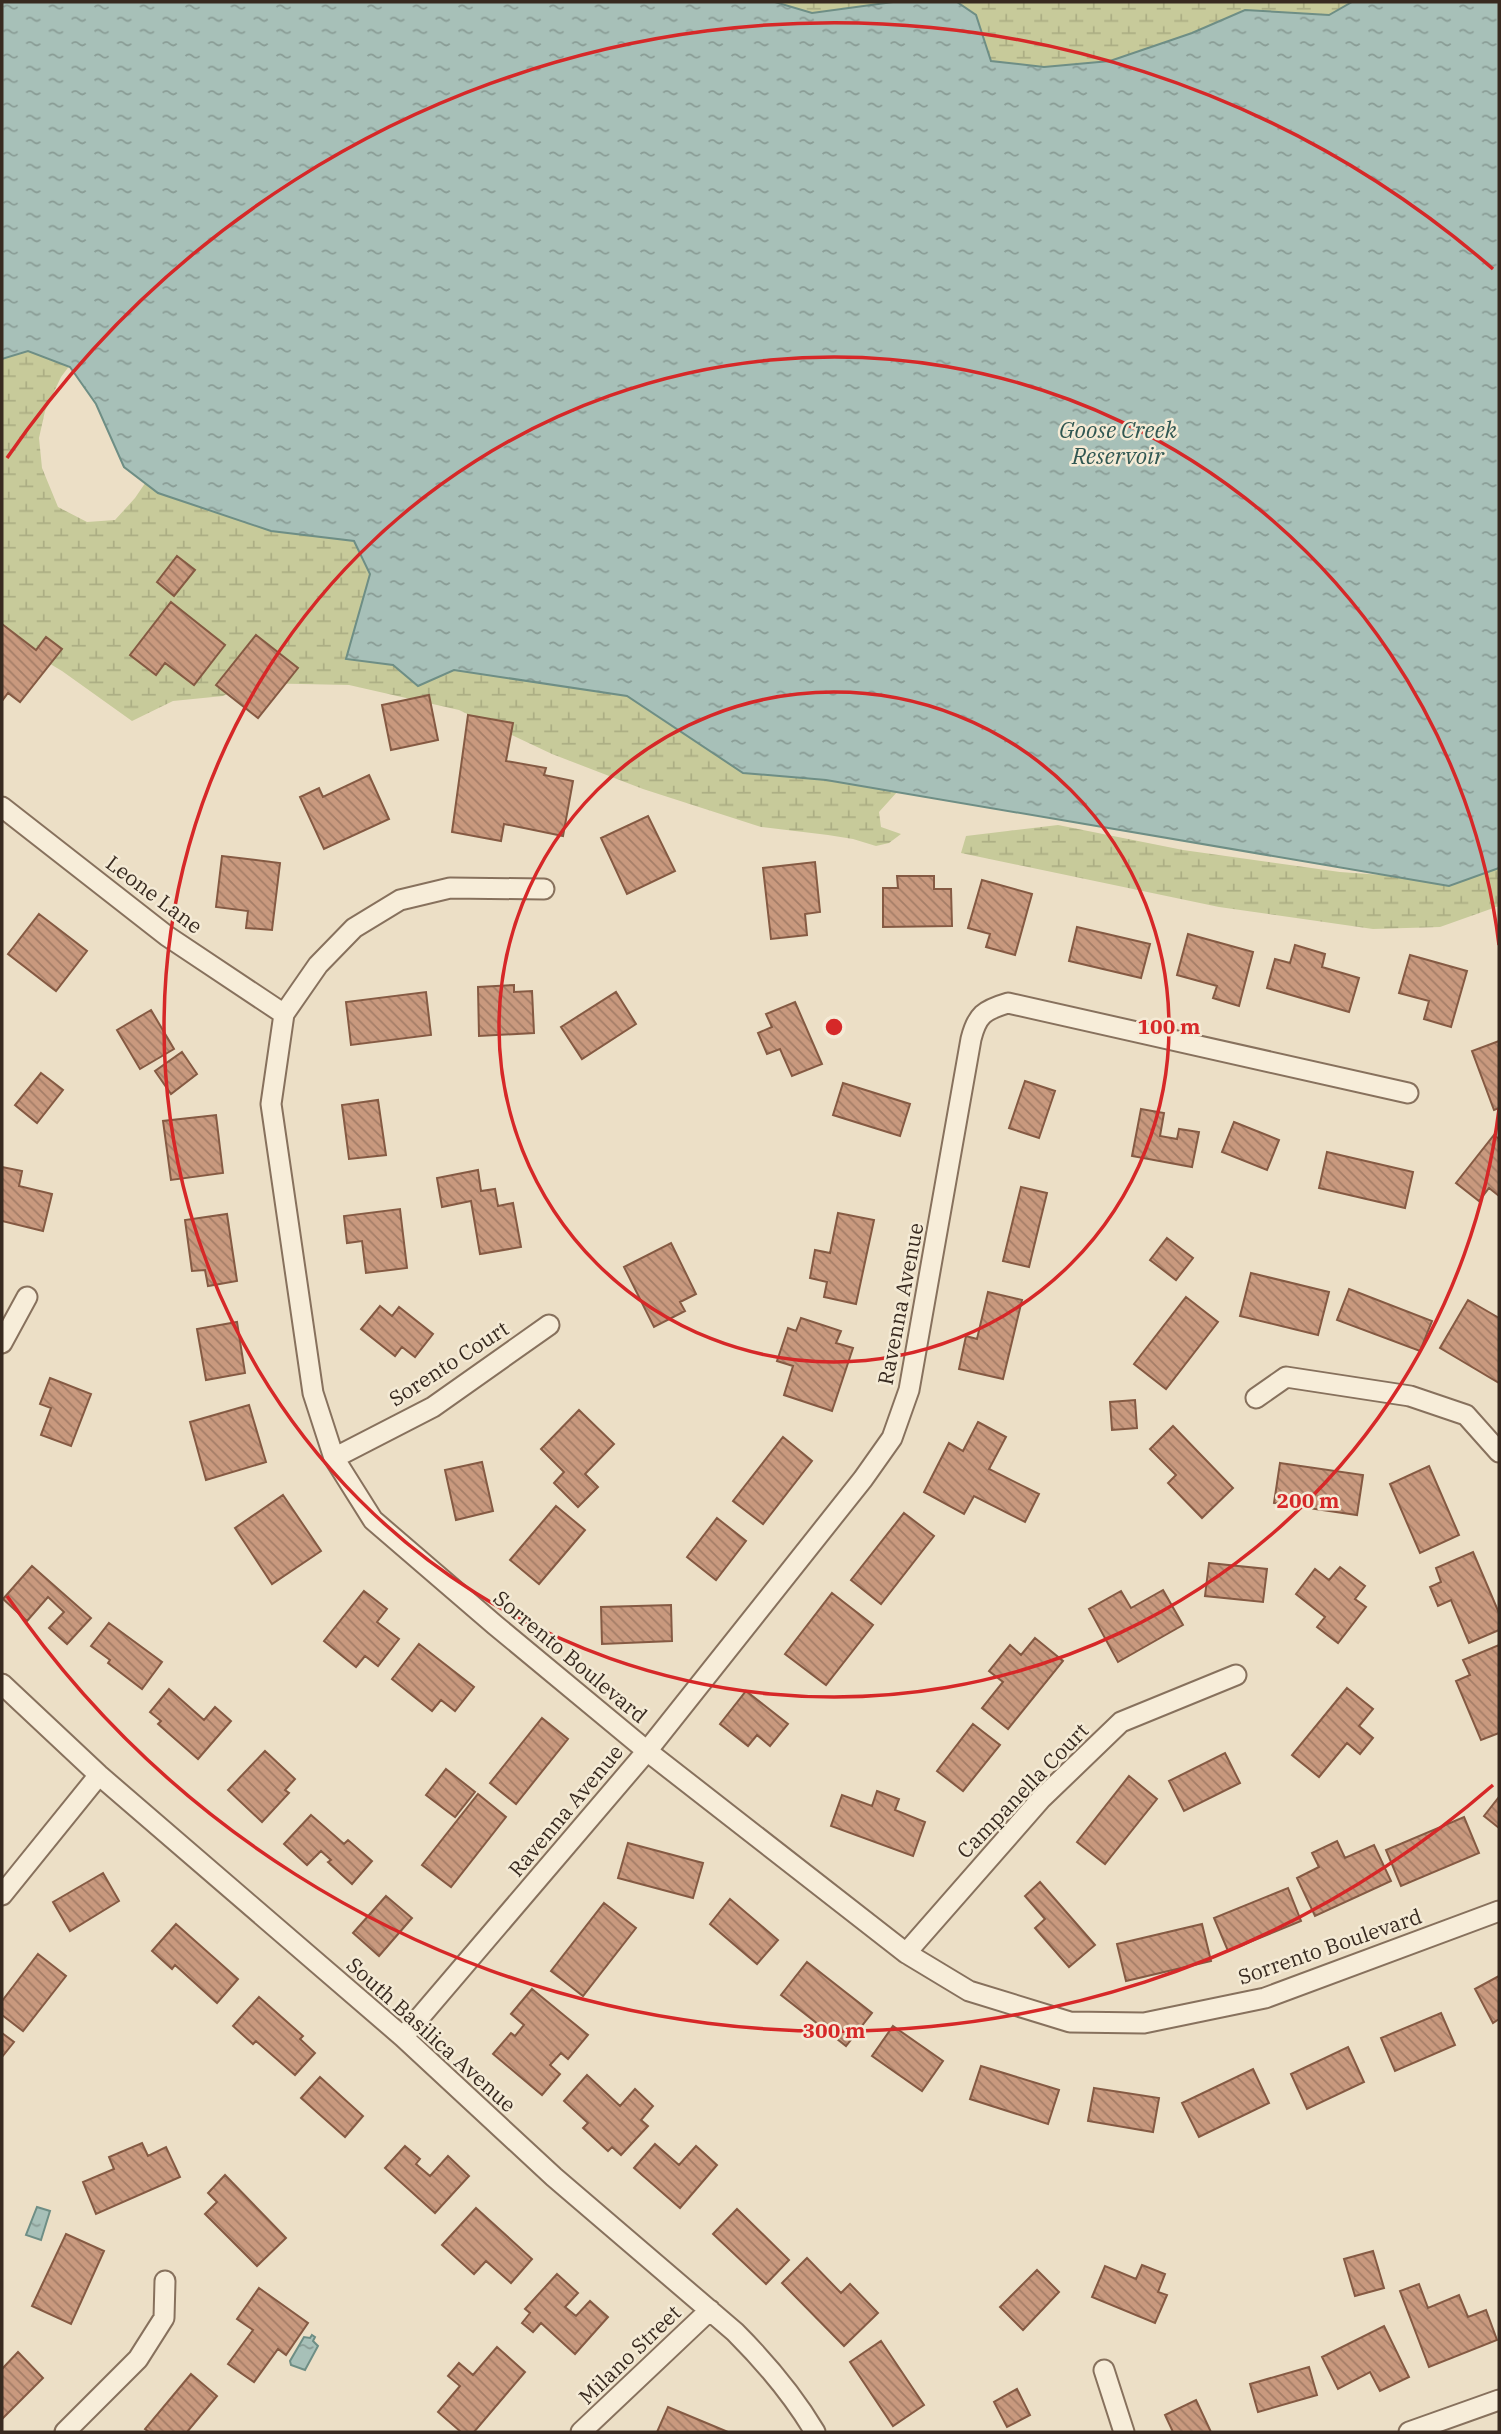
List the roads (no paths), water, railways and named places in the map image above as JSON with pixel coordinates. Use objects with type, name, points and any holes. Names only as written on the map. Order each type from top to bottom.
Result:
[{"type":"street","name":"Leone Lane","points":[[2,807],[167,936],[284,1013]]},
{"type":"street","name":"Sorrento Boulevard","points":[[544,889],[450,888],[400,900],[354,928],[318,965],[284,1013],[271,1104],[313,1393],[334,1458],[373,1520],[647,1751],[906,1953],[969,1991],[1070,2022],[1144,2023],[1265,1998],[1499,1911]]},
{"type":"street","name":"Ravenna Avenue","points":[[403,2037],[647,1751],[863,1479],[892,1438],[909,1390],[975,1022],[990,1008],[1008,1003],[1408,1093]]},
{"type":"street","points":[[2,1343],[27,1297]]},
{"type":"street","name":"Sorento Court","points":[[334,1458],[433,1407],[549,1325]]},
{"type":"street","points":[[1256,1398],[1286,1377],[1410,1396],[1466,1415],[1499,1452]]},
{"type":"street","name":"Campanella Court","points":[[906,1953],[1041,1799],[1121,1722],[1236,1675]]},
{"type":"street","name":"South Basilica Avenue","points":[[2,1684],[99,1775],[403,2037],[554,2177],[710,2310],[763,2359],[815,2432]]},
{"type":"street","points":[[2,1895],[99,1775]]},
{"type":"street","points":[[65,2432],[138,2359],[164,2318],[165,2281]]},
{"type":"street","name":"Milano Street","points":[[581,2432],[710,2310]]},
{"type":"street","points":[[1104,2370],[1124,2432]]},
{"type":"street","points":[[1409,2432],[1499,2400]]},
{"type":"water","name":"Goose Creek Reservoir","points":[[2,2],[775,2],[812,13],[893,2],[957,2],[976,15],[991,61],[1044,67],[1110,61],[1192,33],[1245,10],[1329,15],[1352,2],[1499,2],[1499,868],[1449,886],[826,780],[743,773],[627,696],[454,670],[418,686],[393,665],[346,659],[370,574],[354,541],[271,531],[158,493],[124,467],[96,404],[70,367],[28,351],[2,359]]},
{"type":"water","points":[[37,2207],[50,2211],[41,2240],[26,2235]]},
{"type":"water","points":[[312,2335],[318,2346],[305,2370],[291,2365],[290,2361],[304,2337],[310,2338]]}]
